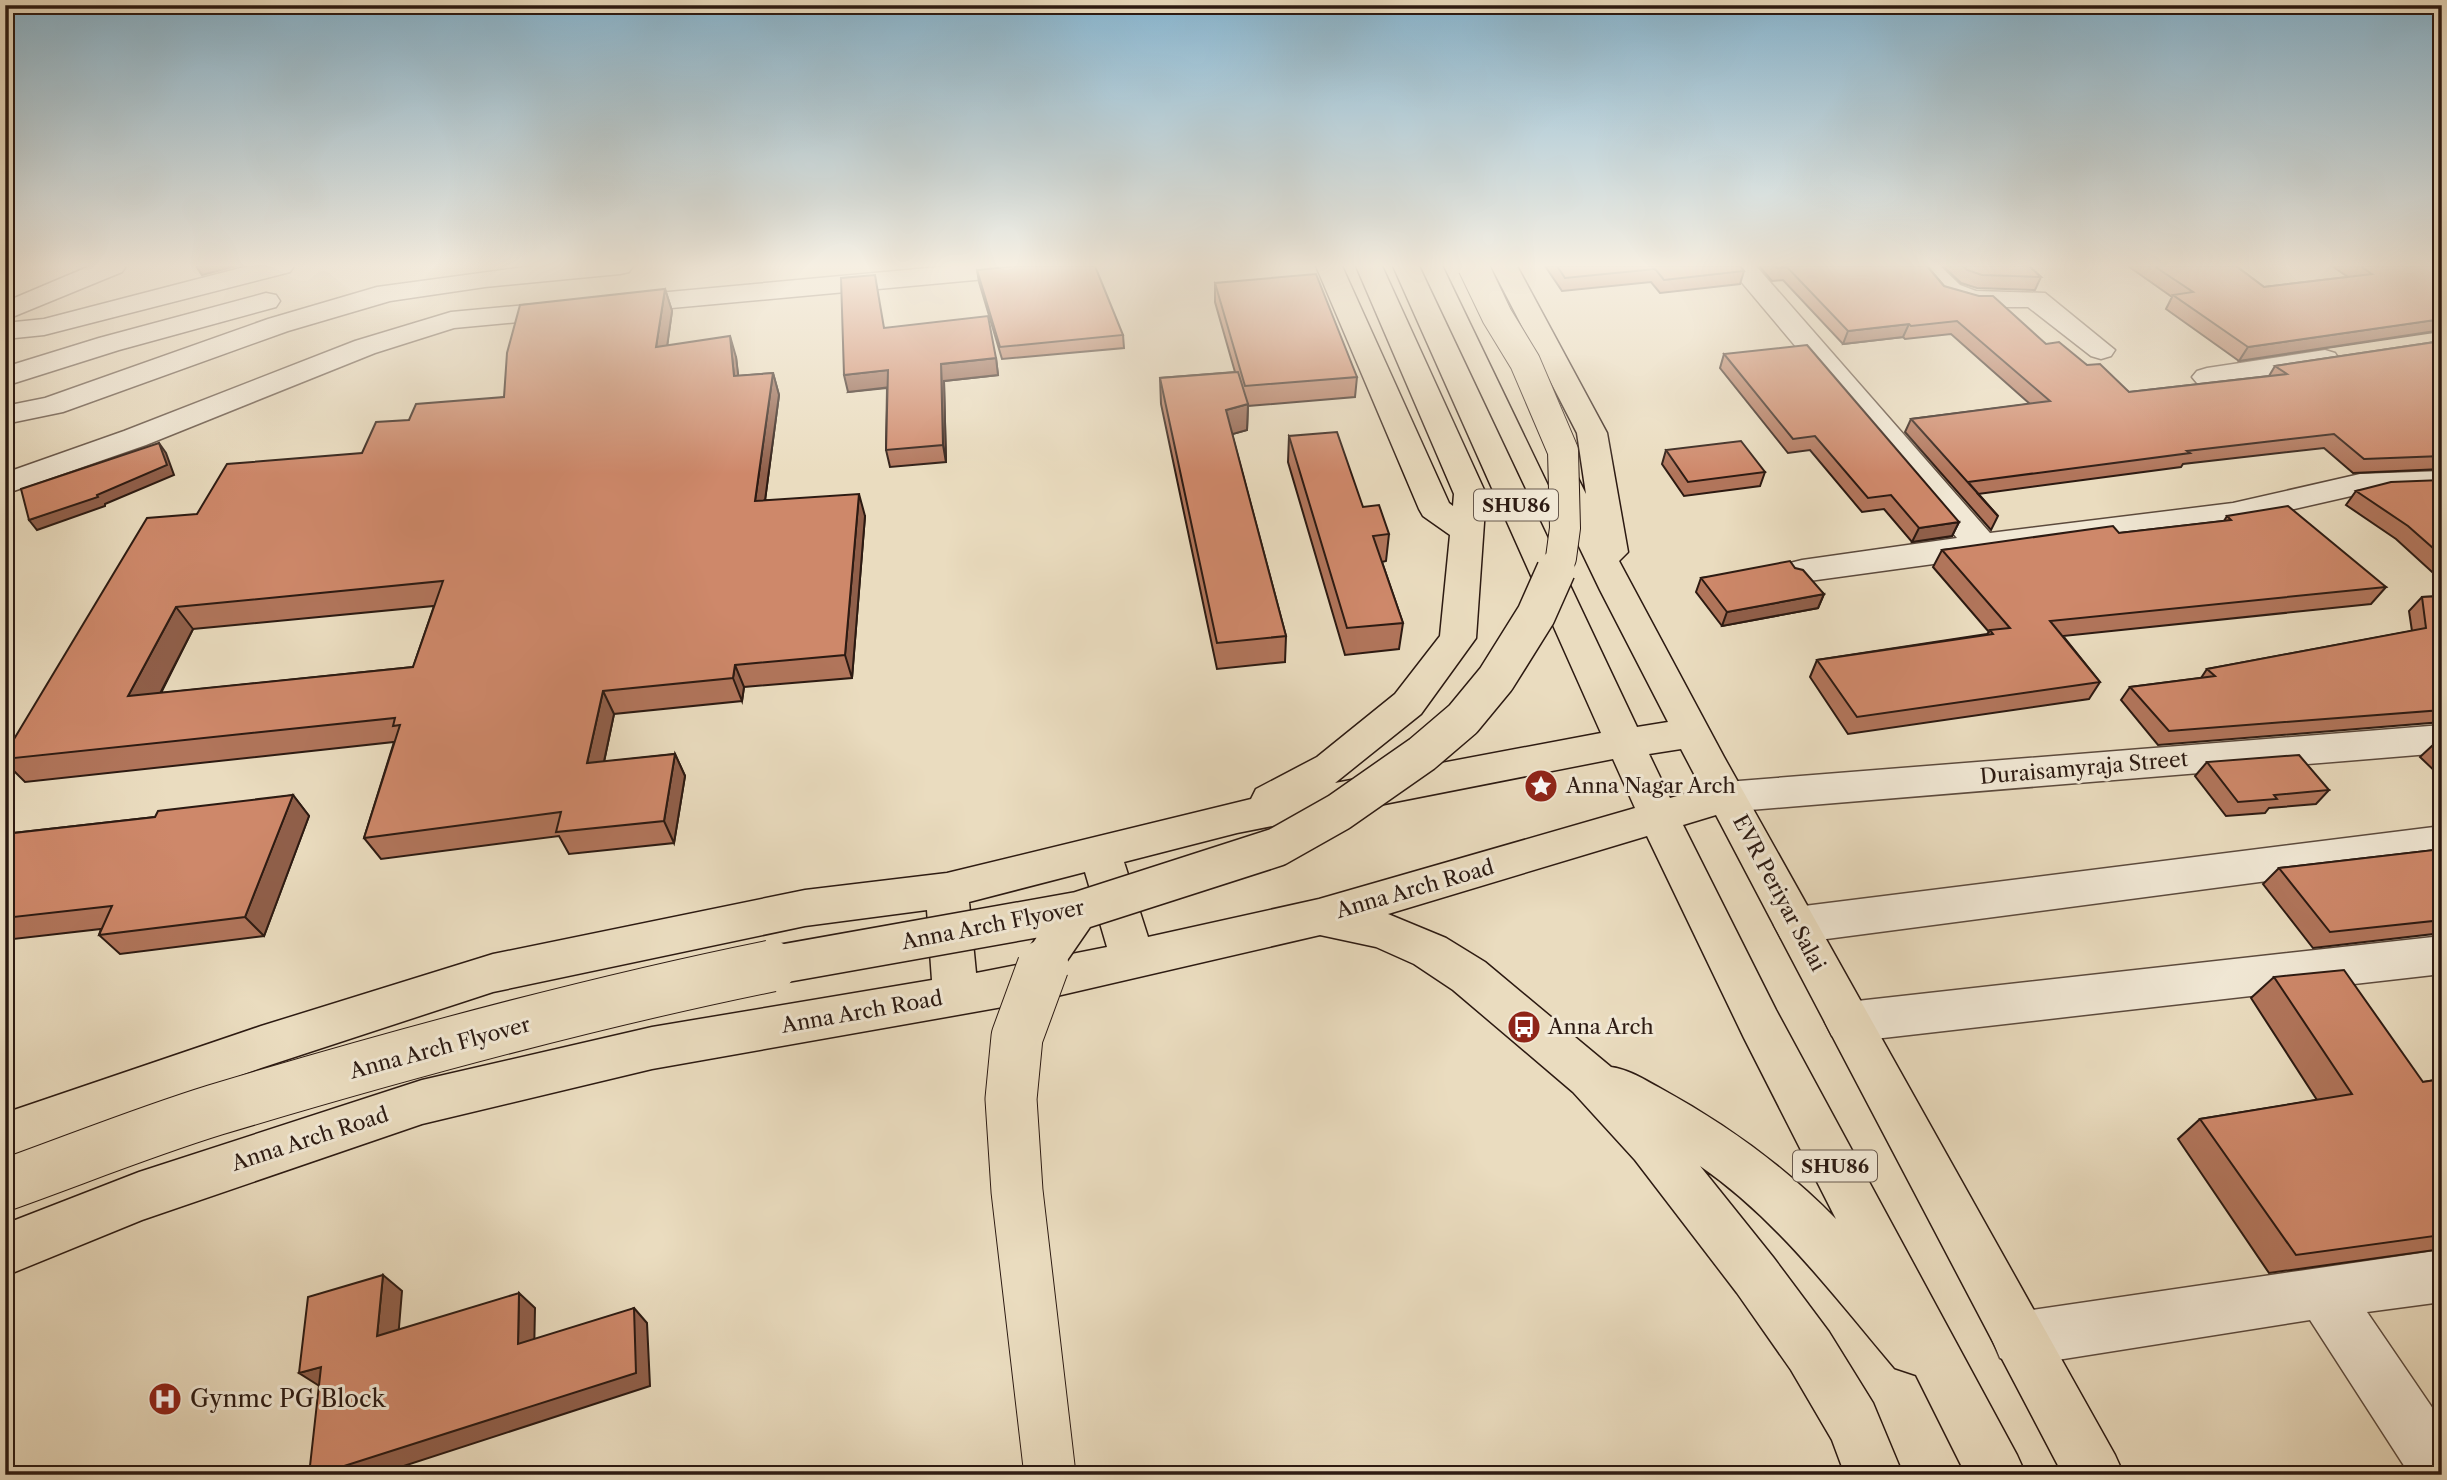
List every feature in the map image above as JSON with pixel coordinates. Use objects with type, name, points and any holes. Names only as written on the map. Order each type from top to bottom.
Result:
[{"type":"main road","points":[[1359,335],[1435,509],[1468,531]]},
{"type":"main road","points":[[1237,817],[1331,767],[1408,704],[1458,638],[1468,531],[1464,481],[1400,335]]},
{"type":"main road","name":"SHU86","points":[[1438,335],[1624,743],[1760,1024],[1997,1475]]},
{"type":"main road","name":"EVR Periyar Salai","points":[[1491,335],[1617,590],[1726,797],[2095,1475]]},
{"type":"main road","name":"Anna Arch Flyover","points":[[5,1185],[213,1111],[411,1054],[642,994],[769,966],[1078,911],[1277,847],[1339,812],[1422,754],[1464,719],[1496,679],[1536,615],[1561,558],[1564,528],[1563,451],[1525,362],[1509,335]]},
{"type":"main road","points":[[1540,335],[1592,433],[1617,590]]},
{"type":"main road","points":[[1464,481],[1525,525]]},
{"type":"main road","points":[[5,1136],[261,1047],[493,973],[805,908],[947,890],[1237,817],[1624,743],[1693,733]]},
{"type":"main road","name":"Anna Arch Road","points":[[5,1250],[139,1196],[422,1102],[652,1048],[1031,983],[1319,917],[1726,797]]},
{"type":"main road","points":[[1100,853],[1133,959]]},
{"type":"main road","points":[[947,890],[956,996]]},
{"type":"main road","points":[[1050,1475],[1017,1191],[1011,1099],[1017,1037],[1047,956],[1078,911]]},
{"type":"main road","points":[[1319,917],[1382,930],[1430,951],[1469,976],[1590,1077],[1652,1144],[1755,1275],[1810,1351],[1853,1423],[1874,1475]]},
{"type":"main road","points":[[1590,1077],[1672,1119],[1762,1183],[1813,1233],[1956,1398]]},
{"type":"street","points":[[5,377],[142,335]]},
{"type":"street","points":[[5,415],[52,406],[250,335]]},
{"type":"street","points":[[5,484],[135,438],[365,347],[403,335]]},
{"type":"street","points":[[1801,335],[1982,545]]},
{"type":"street","points":[[2082,335],[2101,350]]},
{"type":"street","points":[[2207,377],[2345,356]]},
{"type":"street","points":[[1802,572],[1982,545],[2233,513],[2360,484],[2442,481]]},
{"type":"street","name":"Duraisamyraja Street","points":[[1726,797],[2442,739]]},
{"type":"street","points":[[1797,925],[2442,842]]},
{"type":"street","points":[[1848,1022],[2442,955]]},
{"type":"street","points":[[2019,1339],[2442,1276]]},
{"type":"street","points":[[2322,1292],[2442,1473]]},
{"type":"building","points":[[512,335],[658,335],[656,347],[730,336],[734,376],[773,373],[755,501],[859,494],[845,655],[735,665],[733,678],[603,691],[587,763],[675,754],[664,821],[556,832],[561,812],[364,838],[400,725],[393,726],[395,718],[5,759],[5,754],[147,518],[197,514],[227,464],[362,453],[376,422],[409,420],[416,404],[504,397],[507,353]],"holes":[[[443,581],[413,667],[128,696],[176,607]]]},
{"type":"building","points":[[843,335],[992,335],[996,358],[941,364],[943,445],[886,450],[888,370],[844,375]]},
{"type":"building","points":[[996,335],[1122,335],[1000,347]]},
{"type":"building","points":[[1230,335],[1340,335],[1357,377],[1245,386]]},
{"type":"building","points":[[1973,335],[2036,335],[2046,344],[2059,342],[2087,365],[2100,364],[2129,392],[2287,374],[2275,366],[2442,341],[2442,456],[2364,459],[2334,434],[2187,451],[2190,453],[1968,482],[1998,516],[1911,419],[2050,401]]},
{"type":"building","points":[[2231,335],[2331,335],[2248,347]]},
{"type":"building","points":[[1807,345],[1959,522],[1919,528],[1891,495],[1868,498],[1815,436],[1793,439],[1724,354]]},
{"type":"building","points":[[1238,372],[1248,404],[1226,410],[1286,636],[1217,643],[1160,378]]},
{"type":"building","points":[[1337,432],[1363,507],[1379,505],[1389,534],[1373,536],[1403,623],[1347,628],[1289,436]]},
{"type":"building","points":[[1741,441],[1765,472],[1688,482],[1666,450]]},
{"type":"building","points":[[159,443],[167,465],[97,495],[98,497],[29,520],[21,489]]},
{"type":"building","points":[[2442,480],[2442,556],[2408,526],[2356,491],[2391,482]]},
{"type":"building","points":[[2288,506],[2386,587],[2050,621],[2100,682],[1857,717],[1817,660],[1993,634],[1990,630],[2010,628],[1942,550],[2113,526],[2119,533],[2231,520],[2227,516]]},
{"type":"building","points":[[1790,561],[1795,568],[1803,570],[1824,594],[1727,612],[1701,578]]},
{"type":"building","points":[[2442,596],[2442,710],[2169,731],[2130,687],[2215,676],[2207,669],[2426,628],[2422,597]]},
{"type":"building","points":[[2442,743],[2442,751],[2434,744]]},
{"type":"building","points":[[2299,755],[2329,790],[2274,795],[2277,799],[2238,802],[2207,762]]},
{"type":"building","points":[[293,795],[245,917],[99,935],[112,906],[5,918],[5,834],[155,817],[158,811]]},
{"type":"building","points":[[2442,849],[2442,920],[2330,932],[2279,868]]},
{"type":"building","points":[[2344,970],[2423,1082],[2442,1079],[2442,1235],[2296,1255],[2200,1119],[2352,1094],[2274,977]]},
{"type":"building","points":[[383,1275],[377,1336],[519,1293],[518,1344],[634,1308],[636,1373],[309,1475],[321,1367],[299,1373],[308,1297]]},
{"type":"place","name":"Anna Nagar Arch","points":[[1541,786]]},
{"type":"place","name":"Anna Arch","points":[[1524,1027]]},
{"type":"place","name":"Gynmc PG Block","points":[[165,1399]]}]
